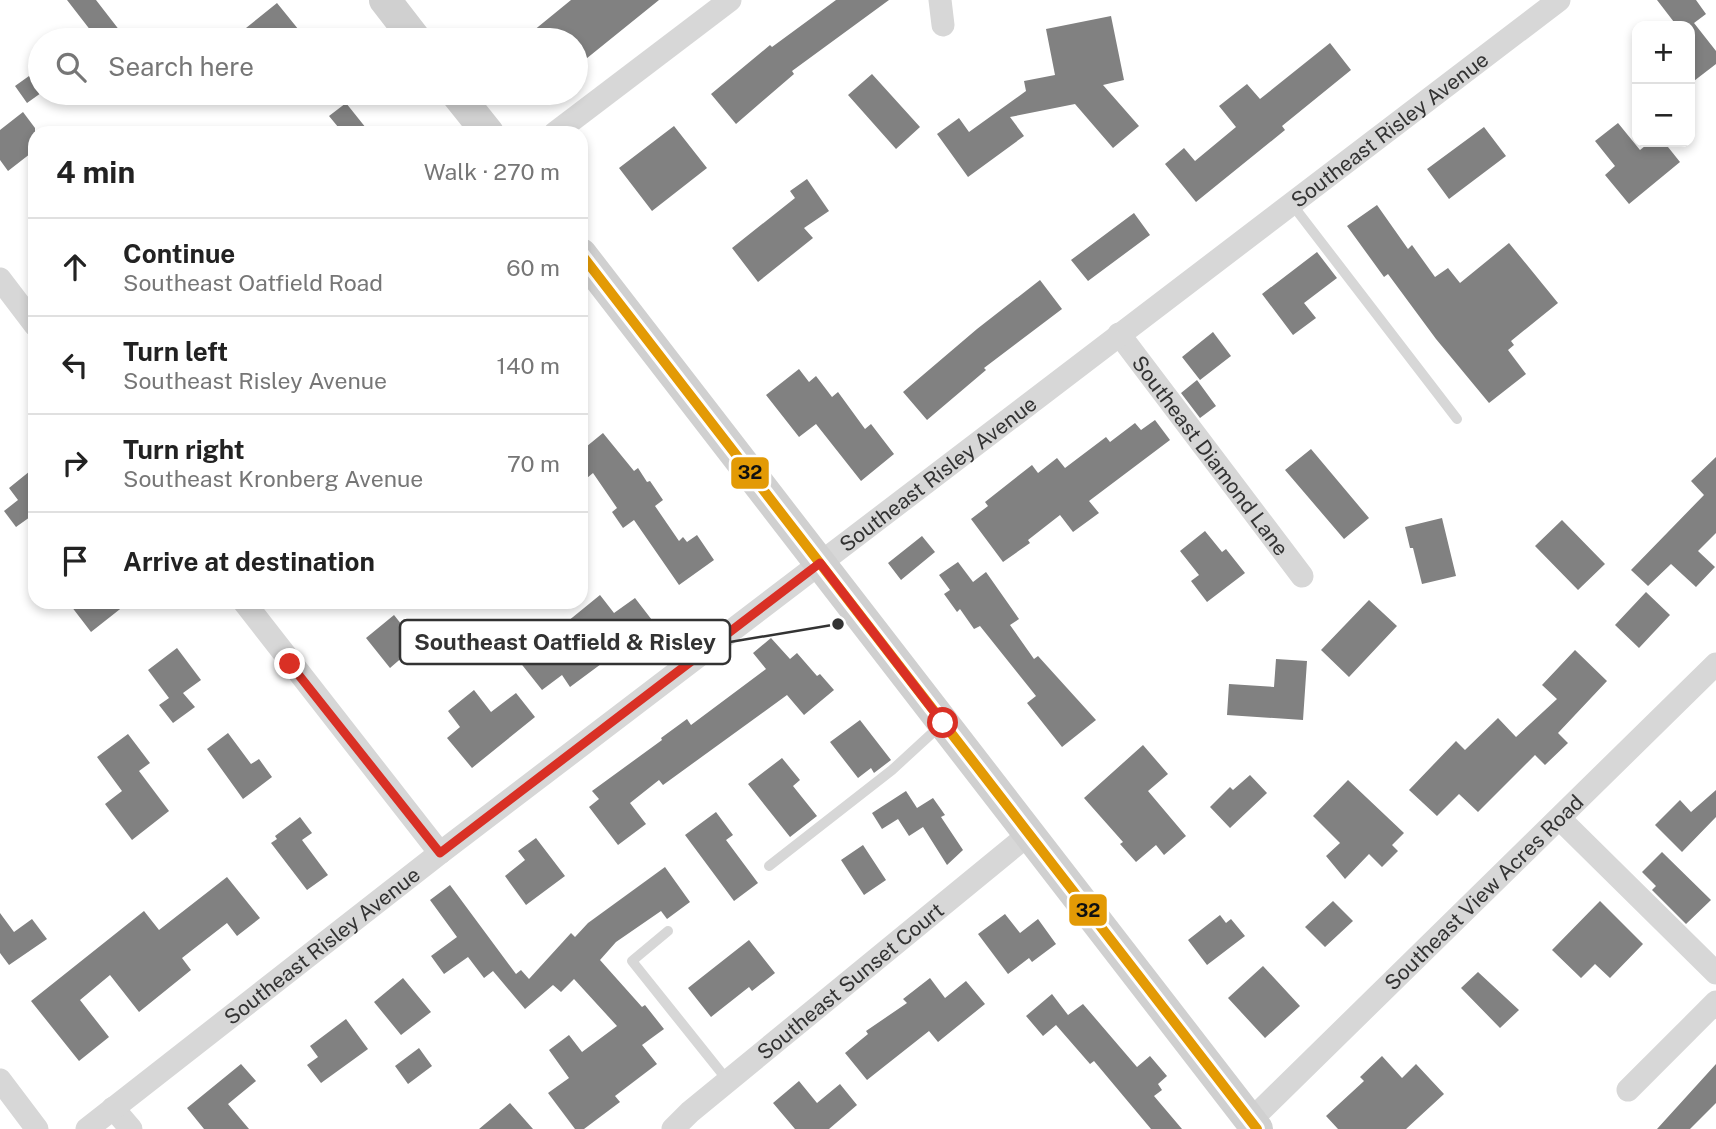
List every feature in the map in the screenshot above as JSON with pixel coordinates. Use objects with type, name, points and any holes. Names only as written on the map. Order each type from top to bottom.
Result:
[{"type":"main road","points":[[385,0],[407,28]]},
{"type":"main road","points":[[466,105],[482,126]]},
{"type":"main road","points":[[588,263],[1254,1125]]},
{"type":"street","points":[[564,126],[730,0]]},
{"type":"street","points":[[940,0],[943,25]]},
{"type":"street","name":"Southeast Risley Avenue","points":[[86,1129],[440,853],[1559,0]]},
{"type":"street","points":[[0,279],[28,316]]},
{"type":"street","name":"Southeast Diamond Lane","points":[[1119,334],[1302,576]]},
{"type":"street","points":[[249,609],[440,853]]},
{"type":"street","name":"Southeast View Acres Road","points":[[1254,1125],[1716,663]]},
{"type":"street","points":[[1560,819],[1716,973]]},
{"type":"street","name":"Southeast Sunset Court","points":[[673,1129],[690,1112],[1029,834]]},
{"type":"street","points":[[1628,1090],[1716,1002]]},
{"type":"street","points":[[0,1080],[37,1129]]},
{"type":"street","points":[[113,1108],[131,1129]]},
{"type":"lane","points":[[1291,203],[1457,419]]},
{"type":"lane","points":[[769,866],[892,770],[943,723]]},
{"type":"lane","points":[[668,931],[632,961],[728,1081]]},
{"type":"building","points":[[67,0],[96,0],[118,28],[89,28]]},
{"type":"building","points":[[571,0],[659,0],[588,57],[588,28],[537,28]]},
{"type":"building","points":[[836,0],[889,0],[792,71],[794,74],[736,124],[711,94],[770,45],[772,47]]},
{"type":"building","points":[[1657,0],[1696,0],[1706,14],[1695,22],[1673,21]]},
{"type":"building","points":[[277,3],[297,28],[246,28]]},
{"type":"building","points":[[1111,16],[1124,80],[1103,85],[1139,126],[1113,148],[1075,104],[1010,117],[1024,136],[968,177],[937,134],[959,118],[969,132],[1026,91],[1024,81],[1055,75],[1046,29]]},
{"type":"building","points":[[1695,24],[1716,51],[1716,64],[1695,80]]},
{"type":"building","points":[[1330,43],[1351,70],[1282,126],[1285,130],[1196,202],[1165,164],[1184,148],[1195,161],[1236,127],[1219,106],[1247,84],[1260,99]]},
{"type":"building","points":[[872,74],[920,127],[896,149],[848,95]]},
{"type":"building","points":[[28,77],[28,102],[27,103],[15,86]]},
{"type":"building","points":[[343,105],[348,105],[364,126],[337,126],[329,116]]},
{"type":"building","points":[[23,112],[34,126],[28,126],[28,155],[8,171],[0,160],[0,130]]},
{"type":"building","points":[[1618,123],[1632,140],[1632,147],[1640,150],[1644,147],[1668,147],[1680,162],[1629,204],[1605,175],[1615,166],[1595,141]]},
{"type":"building","points":[[674,126],[707,168],[652,211],[619,168]]},
{"type":"building","points":[[1484,127],[1506,156],[1449,199],[1427,169]]},
{"type":"building","points":[[807,179],[829,211],[804,228],[813,238],[758,282],[732,248],[795,198],[790,191]]},
{"type":"building","points":[[1377,205],[1408,249],[1412,245],[1435,277],[1448,268],[1460,283],[1509,243],[1558,303],[1511,341],[1514,345],[1508,350],[1526,374],[1489,403],[1436,339],[1388,274],[1384,277],[1347,226]]},
{"type":"building","points":[[1134,213],[1150,235],[1088,281],[1071,260]]},
{"type":"building","points":[[1317,252],[1337,278],[1304,303],[1316,318],[1293,335],[1262,294]]},
{"type":"building","points":[[1040,280],[1062,309],[984,368],[986,370],[927,420],[903,392]]},
{"type":"building","points":[[1213,332],[1231,356],[1200,380],[1182,357]]},
{"type":"building","points":[[799,369],[809,382],[816,376],[832,397],[838,392],[865,429],[871,424],[894,454],[861,481],[816,424],[799,437],[766,395]]},
{"type":"building","points":[[1197,380],[1216,406],[1200,418],[1181,393]]},
{"type":"building","points":[[1155,420],[1170,440],[1089,501],[1099,513],[1073,532],[1060,515],[1028,540],[1030,543],[1003,562],[971,519],[988,506],[985,502],[1032,465],[1038,473],[1057,458],[1065,468],[1106,437],[1110,442],[1135,423],[1141,430]]},
{"type":"building","points":[[603,433],[634,471],[638,468],[647,482],[650,481],[663,500],[655,506],[679,541],[683,537],[687,542],[697,535],[714,560],[679,585],[634,520],[623,528],[612,512],[617,508],[593,473],[588,477],[588,445]]},
{"type":"building","points":[[1311,449],[1369,518],[1344,539],[1285,470]]},
{"type":"building","points":[[1716,457],[1716,533],[1698,551],[1715,567],[1696,587],[1671,564],[1648,586],[1631,570],[1704,495],[1691,481]]},
{"type":"building","points":[[28,473],[28,518],[16,527],[4,511],[18,500],[9,488]]},
{"type":"building","points":[[1442,518],[1456,576],[1422,584],[1405,527]]},
{"type":"building","points":[[1562,520],[1605,564],[1578,590],[1535,546]]},
{"type":"building","points":[[1205,531],[1222,552],[1226,549],[1245,573],[1207,602],[1191,581],[1199,575],[1180,551]]},
{"type":"building","points":[[922,536],[935,552],[901,580],[888,563]]},
{"type":"building","points":[[958,562],[973,582],[986,572],[1019,619],[1010,625],[1034,659],[1038,656],[1096,720],[1062,747],[1027,703],[1036,696],[980,626],[974,629],[960,609],[957,612],[944,594],[950,590],[939,575]]},
{"type":"building","points":[[1646,592],[1670,615],[1639,648],[1615,625]]},
{"type":"building","points":[[600,595],[614,613],[635,598],[655,624],[570,687],[562,675],[542,690],[519,661],[583,609],[588,609],[588,605]]},
{"type":"building","points":[[1369,600],[1397,626],[1349,677],[1321,650]]},
{"type":"building","points":[[73,609],[120,609],[91,632]]},
{"type":"building","points":[[394,615],[414,640],[428,630],[439,645],[413,665],[405,655],[390,668],[366,638]]},
{"type":"building","points":[[771,638],[790,659],[797,653],[817,676],[820,674],[834,690],[804,715],[787,695],[663,785],[659,780],[630,803],[646,824],[618,845],[589,807],[599,799],[592,791],[687,719],[691,725],[766,669],[753,653]]},
{"type":"building","points":[[177,648],[201,680],[183,693],[195,707],[173,723],[159,705],[169,698],[148,670]]},
{"type":"building","points":[[1575,650],[1607,681],[1558,733],[1568,743],[1545,765],[1535,755],[1478,812],[1459,794],[1437,816],[1409,790],[1456,741],[1465,750],[1498,718],[1516,737],[1557,699],[1542,685]]},
{"type":"building","points":[[1276,659],[1307,661],[1303,720],[1227,715],[1229,684],[1274,687]]},
{"type":"building","points":[[474,690],[491,712],[516,693],[535,717],[472,768],[447,738],[460,727],[448,711]]},
{"type":"building","points":[[860,720],[891,760],[874,773],[871,768],[858,778],[830,742]]},
{"type":"building","points":[[228,733],[251,764],[259,759],[272,777],[243,799],[207,749]]},
{"type":"building","points":[[128,734],[150,763],[139,771],[169,811],[132,840],[105,804],[122,791],[97,757]]},
{"type":"building","points":[[1143,745],[1168,774],[1148,791],[1186,836],[1164,855],[1156,845],[1136,862],[1120,844],[1123,842],[1084,798]]},
{"type":"building","points":[[782,758],[800,780],[793,786],[817,816],[790,837],[748,784]]},
{"type":"building","points":[[1250,775],[1267,793],[1230,828],[1210,807],[1230,787],[1233,790]]},
{"type":"building","points":[[1348,780],[1404,833],[1392,845],[1398,851],[1382,867],[1369,854],[1345,879],[1326,856],[1340,843],[1313,816]]},
{"type":"building","points":[[1716,790],[1716,817],[1682,852],[1655,825],[1680,800],[1691,812]]},
{"type":"building","points":[[906,791],[917,808],[933,798],[945,815],[941,817],[963,850],[947,865],[923,827],[909,836],[898,819],[882,829],[872,813]]},
{"type":"building","points":[[716,812],[733,835],[726,840],[758,883],[734,901],[685,835]]},
{"type":"building","points":[[300,817],[312,833],[302,840],[328,875],[307,890],[271,843],[277,839],[275,836]]},
{"type":"building","points":[[536,838],[565,876],[526,905],[505,876],[525,860],[518,851]]},
{"type":"building","points":[[863,845],[886,880],[864,895],[841,860]]},
{"type":"building","points":[[1662,852],[1711,900],[1686,924],[1652,890],[1656,886],[1642,872]]},
{"type":"building","points":[[665,867],[690,902],[667,919],[661,911],[616,942],[600,960],[642,1007],[645,1005],[664,1029],[642,1045],[657,1064],[615,1096],[620,1102],[584,1129],[575,1129],[548,1093],[569,1078],[549,1050],[569,1035],[582,1052],[617,1026],[574,979],[561,992],[553,985],[525,1009],[493,971],[484,978],[468,957],[444,974],[431,956],[457,937],[430,900],[450,885],[516,974],[521,970],[529,979],[571,933],[575,937],[588,923]]},
{"type":"building","points":[[227,877],[260,918],[237,936],[227,923],[182,958],[191,970],[139,1012],[110,975],[80,1000],[109,1037],[79,1061],[31,1001],[144,911],[159,930]]},
{"type":"building","points":[[1333,901],[1353,921],[1325,947],[1305,927]]},
{"type":"building","points":[[1600,901],[1643,944],[1610,978],[1595,964],[1581,978],[1552,950]]},
{"type":"building","points":[[0,913],[14,932],[32,919],[47,939],[9,965],[0,953]]},
{"type":"building","points":[[1005,914],[1020,933],[1038,919],[1056,944],[1032,962],[1029,958],[1008,974],[978,934]]},
{"type":"building","points":[[1220,915],[1226,923],[1231,919],[1245,936],[1207,965],[1188,940]]},
{"type":"building","points":[[749,940],[775,973],[752,991],[749,987],[711,1017],[688,988]]},
{"type":"building","points":[[1263,966],[1300,1006],[1265,1038],[1228,998]]},
{"type":"building","points":[[1478,972],[1519,1010],[1500,1028],[1461,988]]},
{"type":"building","points":[[403,978],[431,1012],[401,1035],[374,1002]]},
{"type":"building","points":[[930,978],[945,998],[966,981],[985,1004],[938,1042],[929,1031],[867,1080],[845,1053],[868,1034],[866,1031],[907,1003],[903,999]]},
{"type":"building","points":[[1052,994],[1068,1015],[1083,1004],[1137,1067],[1150,1056],[1167,1076],[1158,1084],[1162,1090],[1154,1096],[1182,1129],[1151,1129],[1094,1061],[1090,1064],[1056,1025],[1043,1036],[1026,1016]]},
{"type":"building","points":[[346,1019],[368,1049],[321,1083],[307,1065],[318,1057],[310,1046]]},
{"type":"building","points":[[419,1048],[432,1066],[408,1084],[395,1066]]},
{"type":"building","points":[[1382,1056],[1402,1078],[1416,1064],[1444,1094],[1406,1129],[1338,1129],[1326,1116],[1364,1081],[1360,1077]]},
{"type":"building","points":[[241,1064],[256,1081],[228,1104],[249,1129],[204,1129],[187,1108]]},
{"type":"building","points":[[1716,1064],[1716,1103],[1690,1129],[1657,1129]]},
{"type":"building","points":[[799,1081],[817,1103],[840,1084],[857,1105],[829,1129],[795,1129],[773,1103]]},
{"type":"building","points":[[510,1103],[533,1129],[479,1129]]},
{"type":"transit line","name":"32","points":[[588,263],[1257,1129]]},
{"type":"place","name":"Southeast Oatfield & Risley","points":[[838,624]]},
{"type":"route","points":[[290,664],[440,853],[820,563],[943,723]]}]
